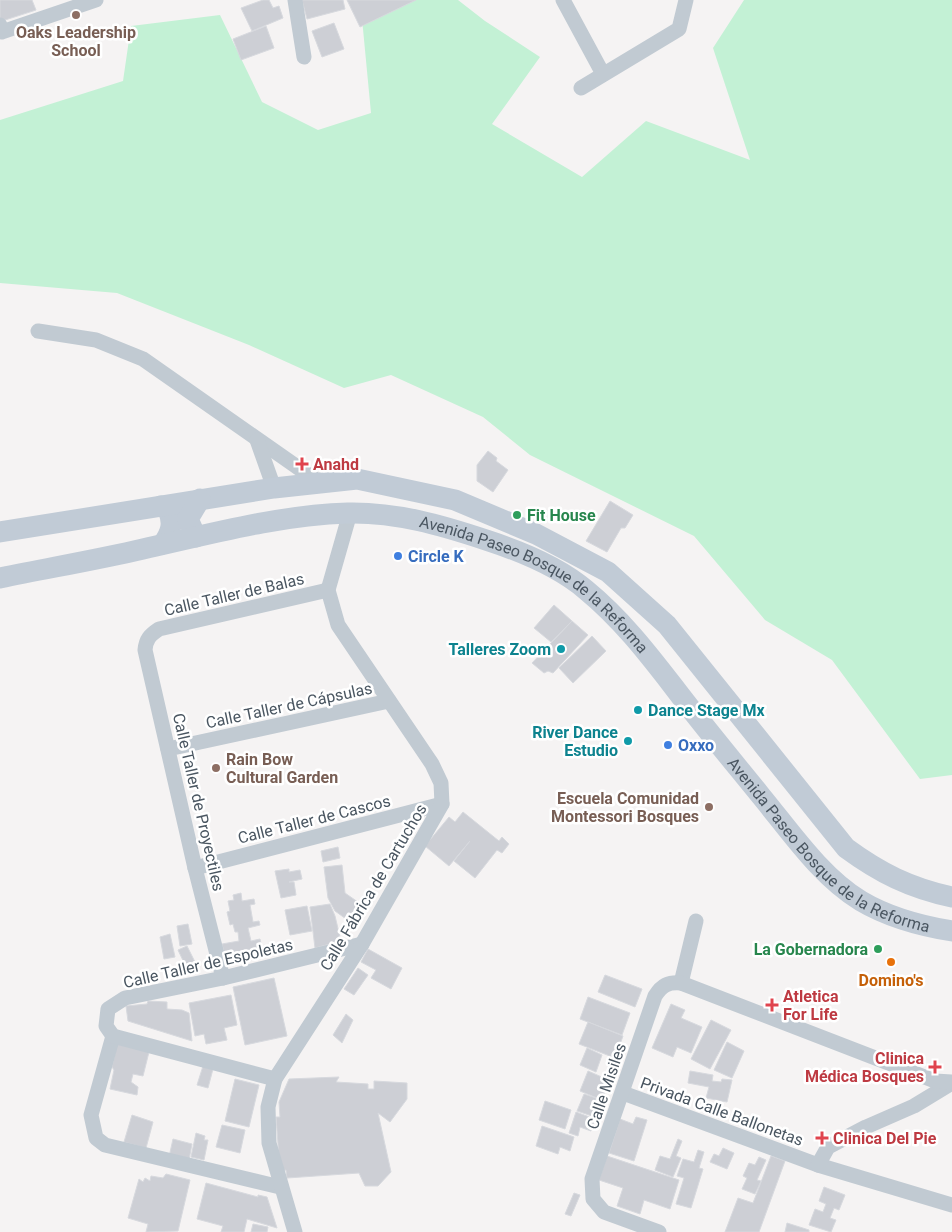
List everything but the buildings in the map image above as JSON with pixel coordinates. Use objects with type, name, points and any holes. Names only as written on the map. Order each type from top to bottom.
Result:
[{"type":"main road","name":"Avenida Paseo Bosque de la Reforma","points":[[0,532],[274,488],[357,479],[455,500],[527,530],[608,572],[675,634],[846,848],[868,865],[888,876],[930,892],[952,897]]},
{"type":"main road","points":[[196,537],[188,519],[200,499]]},
{"type":"main road","points":[[161,506],[168,510],[172,525],[170,535],[163,544]]},
{"type":"main road","name":"Avenida Paseo Bosque de la Reforma","points":[[0,578],[299,517],[350,513],[399,516],[436,524],[502,546],[558,571],[583,587],[608,609],[651,656],[672,685],[802,847],[842,887],[861,901],[904,920],[952,931]]},
{"type":"main road","points":[[651,656],[661,659],[671,657],[677,651],[675,634]]},
{"type":"main road","points":[[672,685],[673,675],[681,668],[688,666],[701,668]]},
{"type":"street","points":[[0,25],[2,32],[96,0]]},
{"type":"street","points":[[295,0],[304,57]]},
{"type":"street","points":[[563,0],[603,74]]},
{"type":"street","points":[[581,88],[679,29],[686,0]]},
{"type":"street","points":[[38,331],[96,340],[143,359],[320,483]]},
{"type":"street","points":[[257,440],[274,488]]},
{"type":"street","points":[[328,590],[350,513]]},
{"type":"street","name":"Calle Taller de Balas","points":[[151,635],[158,629],[328,590]]},
{"type":"street","name":"Calle Fábrica de Cartuchos","points":[[295,1232],[268,1143],[268,1107],[275,1079],[362,944],[442,804],[441,783],[432,764],[338,625],[328,590]]},
{"type":"street","name":"Calle Taller de Proyectiles","points":[[151,635],[146,641],[145,650],[195,868],[223,978]]},
{"type":"street","name":"Calle Taller de Cápsulas","points":[[168,749],[389,701]]},
{"type":"street","name":"Calle Taller de Cascos","points":[[195,868],[442,804]]},
{"type":"street","points":[[696,921],[681,983],[935,1081],[952,1082]]},
{"type":"street","name":"Calle Taller de Espoletas","points":[[114,1036],[106,1026],[108,1009],[126,998],[223,978],[362,944]]},
{"type":"street","name":"Calle Misiles","points":[[659,1232],[604,1212],[593,1199],[592,1179],[655,996],[661,987],[670,982],[681,983]]},
{"type":"street","points":[[275,1079],[114,1036],[91,1115],[96,1138],[105,1145],[280,1187]]},
{"type":"street","points":[[818,1165],[828,1147],[866,1127],[914,1106],[952,1082]]},
{"type":"street","name":"Privada Calle Ballonetas","points":[[623,1093],[818,1165],[952,1205]]},
{"type":"green space","points":[[373,0],[458,0],[485,21],[540,57],[492,124],[582,177],[646,121],[750,160],[713,48],[744,0],[952,0],[952,775],[920,779],[832,660],[765,620],[694,536],[530,455],[483,417],[391,375],[344,388],[249,345],[117,293],[0,283],[0,120],[123,81],[131,26],[220,15],[262,102],[318,130],[371,113],[361,8]]},
{"type":"place","name":"Oaks Leadership School","points":[[76,15]]},
{"type":"place","name":"Anahd","points":[[302,464]]},
{"type":"place","name":"Fit House","points":[[517,515]]},
{"type":"place","name":"Circle K","points":[[398,556]]},
{"type":"place","name":"Talleres Zoom","points":[[561,649]]},
{"type":"place","name":"Dance Stage Mx","points":[[638,710]]},
{"type":"place","name":"River Dance Estudio","points":[[628,741]]},
{"type":"place","name":"Oxxo","points":[[668,745]]},
{"type":"place","name":"Rain Bow Cultural Garden","points":[[216,768]]},
{"type":"place","name":"Escuela Comunidad Montessori Bosques","points":[[709,807]]},
{"type":"place","name":"La Gobernadora","points":[[878,949]]},
{"type":"place","name":"Domino's","points":[[891,962]]},
{"type":"place","name":"Atletica For Life","points":[[772,1005]]},
{"type":"place","name":"Clinica Médica Bosques","points":[[935,1067]]},
{"type":"place","name":"Clinica Del Pie","points":[[822,1138]]}]
